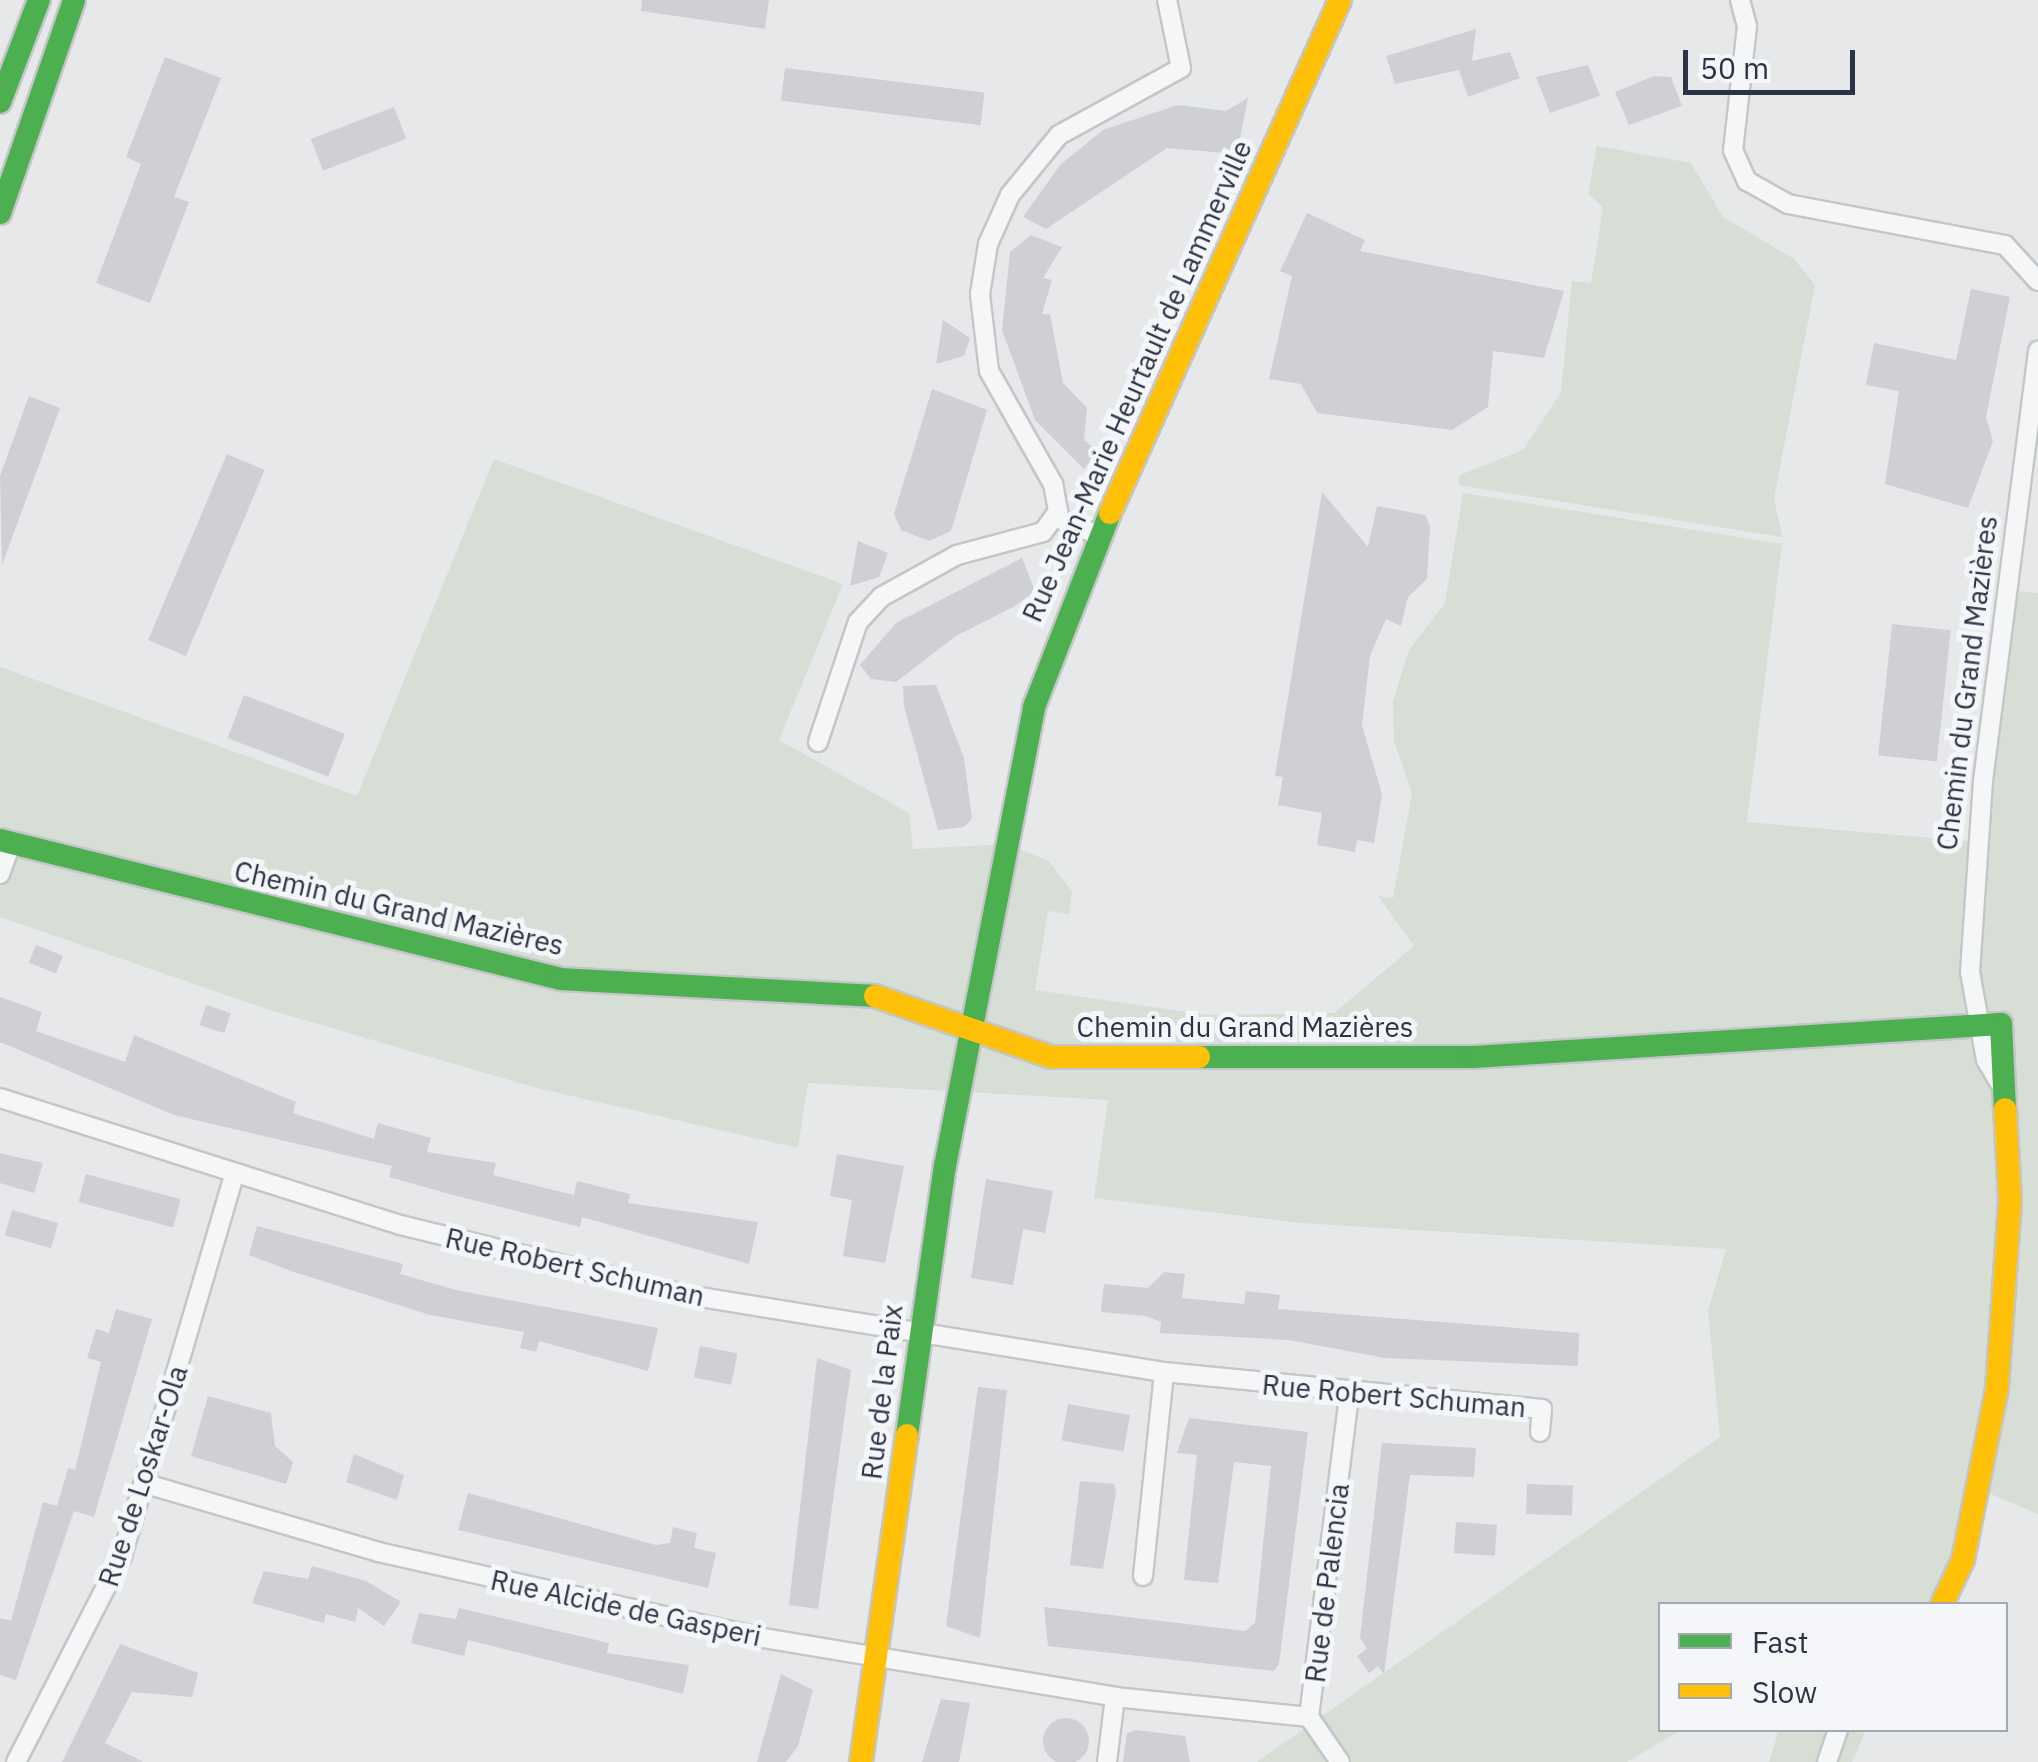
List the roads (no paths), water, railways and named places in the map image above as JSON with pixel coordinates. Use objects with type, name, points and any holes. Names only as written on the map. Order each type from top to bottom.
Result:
[{"type":"street","points":[[0,102],[39,0]]},
{"type":"street","points":[[0,212],[74,0]]},
{"type":"street","points":[[818,742],[850,638],[881,597],[958,555],[1043,532],[1054,516],[1053,484],[989,371],[980,294],[988,244],[1010,196],[1059,135],[1181,68],[1166,0]]},
{"type":"street","name":"Rue Jean-Marie Heurtault de Lammerville","points":[[968,1030],[1034,707],[1098,535],[1340,0]]},
{"type":"street","points":[[1740,0],[1747,26],[1733,150],[1747,181],[1788,204],[2005,245],[2038,281]]},
{"type":"street","name":"Chemin du Grand Mazières","points":[[6,842],[518,971],[611,984],[860,991],[1051,1056],[1148,1062],[1473,1057],[1977,1024],[1970,972],[1978,842],[2038,350]]},
{"type":"street","points":[[1054,516],[1098,535]]},
{"type":"street","points":[[0,874],[6,842]]},
{"type":"street","points":[[1943,1602],[1963,1560],[1997,1388],[2010,1200],[2001,1024],[1977,1024]]},
{"type":"street","name":"Rue de la Paix","points":[[861,1762],[881,1658],[918,1337],[968,1030]]},
{"type":"street","name":"Rue Robert Schuman","points":[[0,1098],[234,1176],[542,1262],[918,1337],[1349,1394],[1542,1410],[1540,1432]]},
{"type":"street","name":"Rue de Loskar-Ola","points":[[16,1762],[111,1582],[146,1484],[234,1176]]},
{"type":"street","points":[[1143,1576],[1164,1372]]},
{"type":"street","name":"Rue de Palencia","points":[[1340,1762],[1309,1717],[1349,1394]]},
{"type":"street","name":"Rue Alcide de Gasperi","points":[[146,1484],[378,1552],[881,1658],[1114,1696],[1309,1717]]},
{"type":"street","points":[[1107,1762],[1114,1696]]},
{"type":"street","points":[[1827,1762],[1837,1732]]}]
